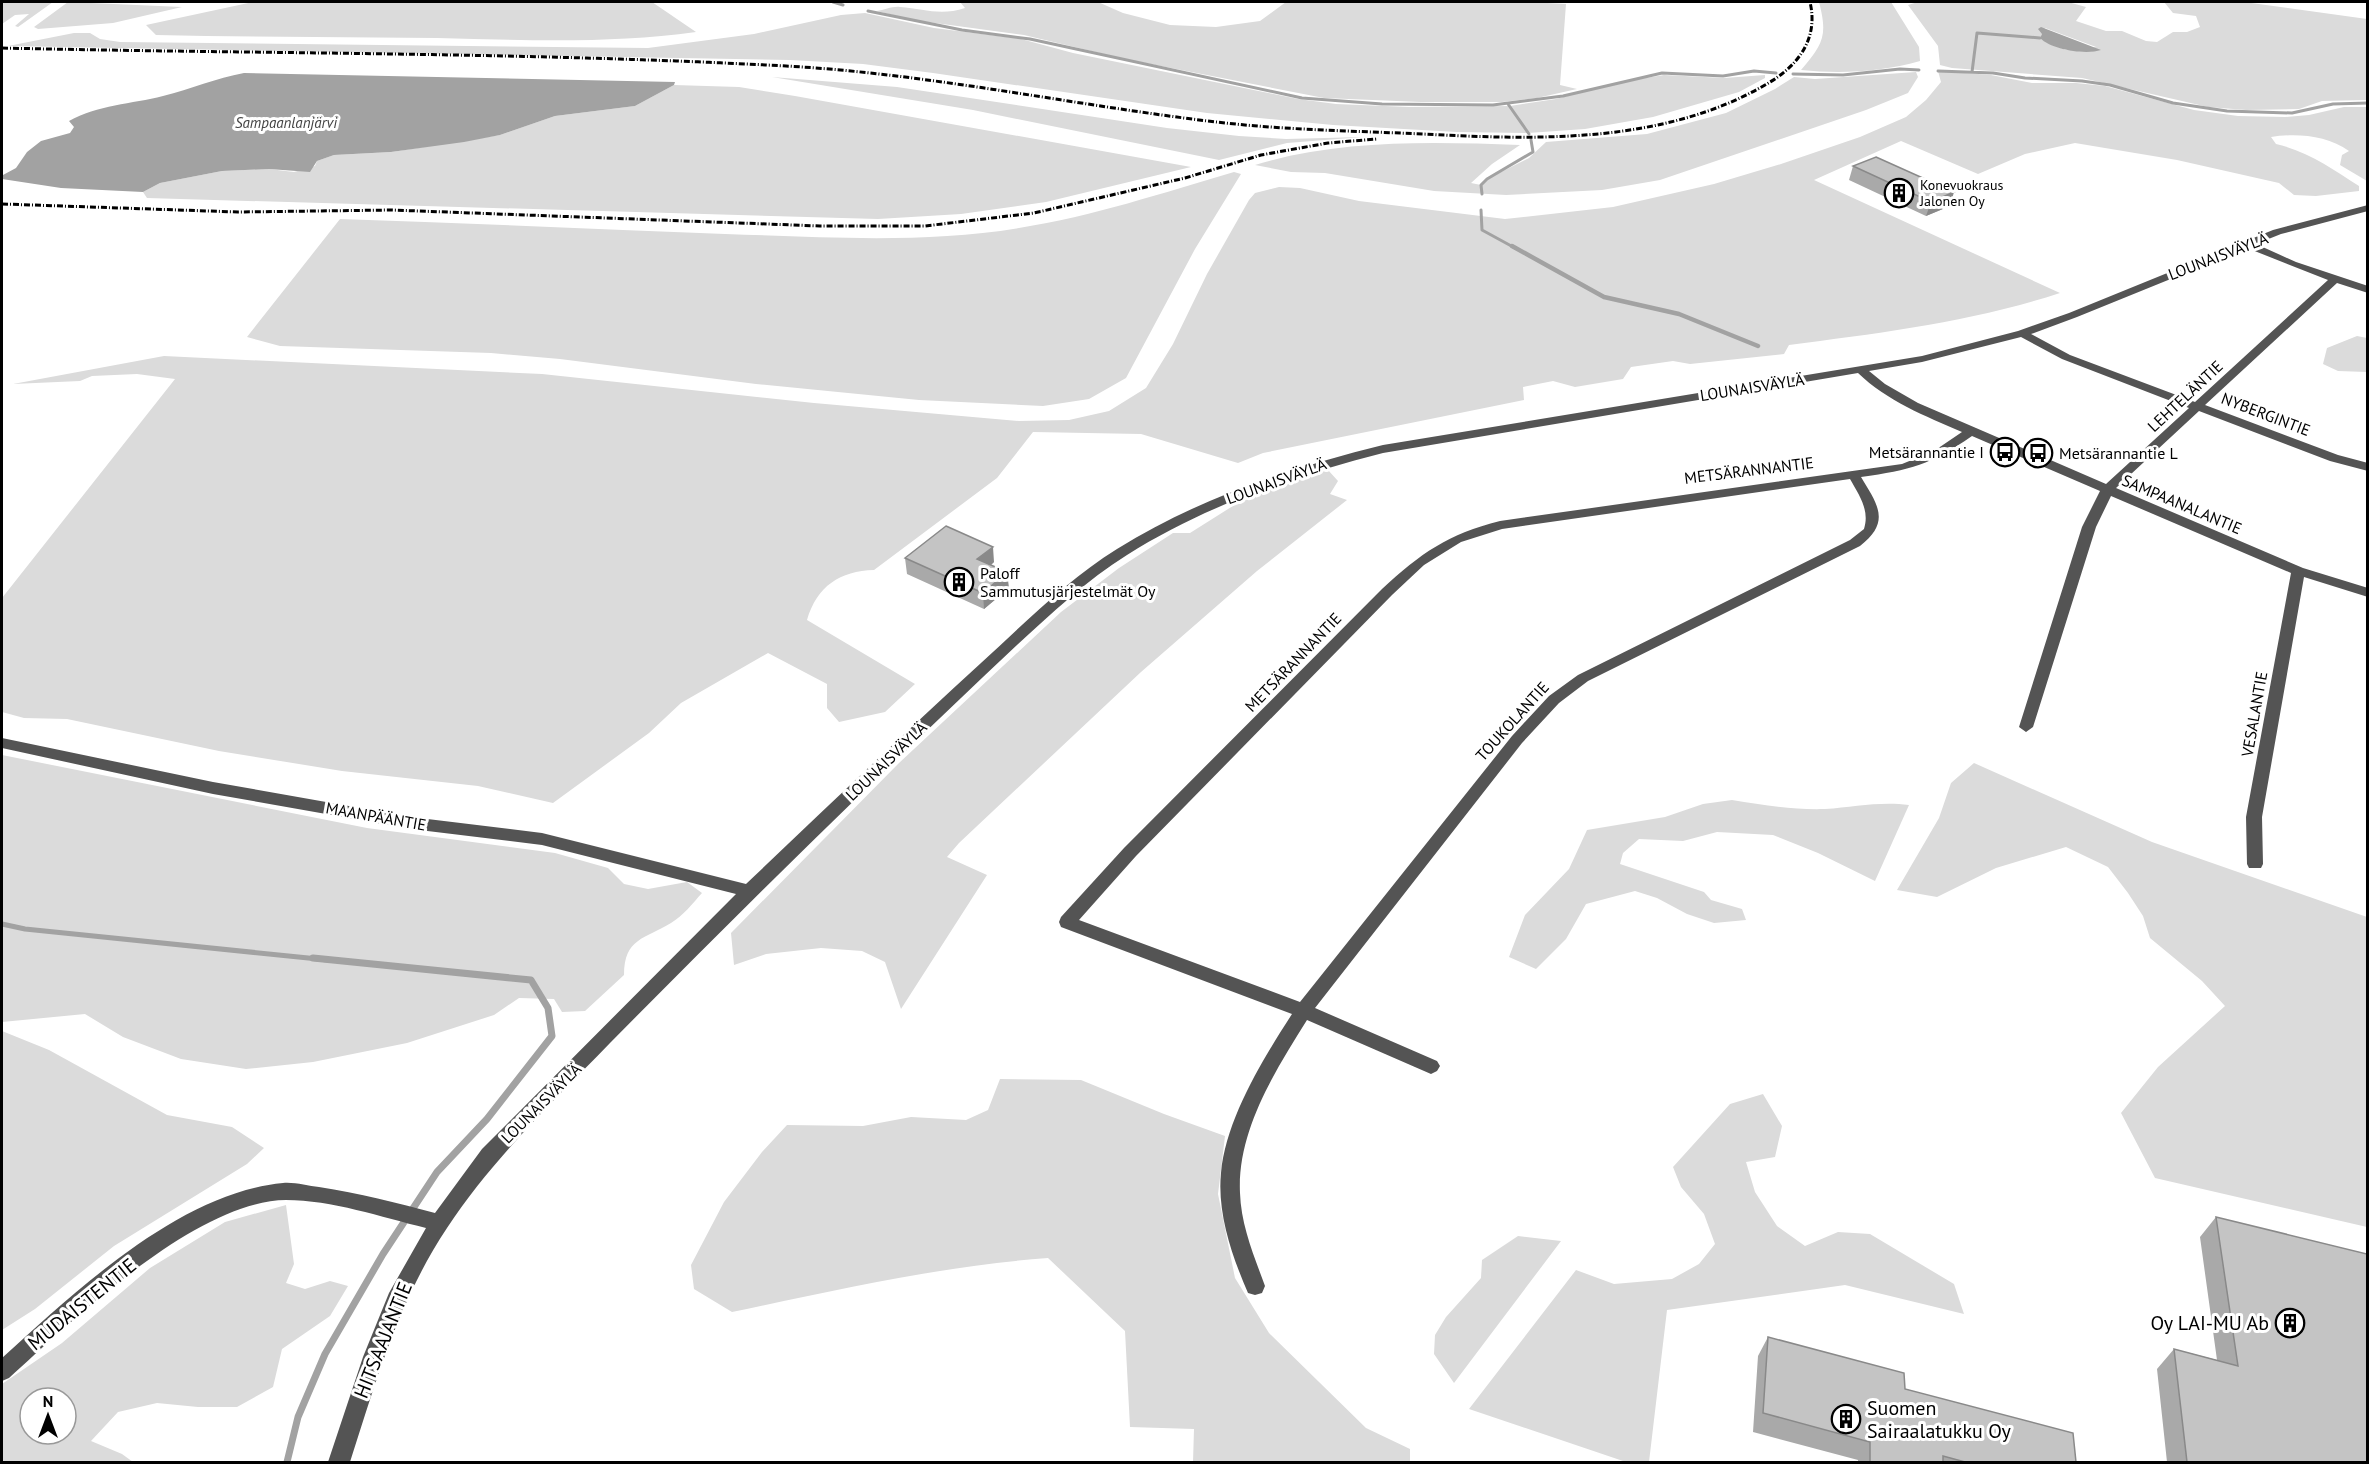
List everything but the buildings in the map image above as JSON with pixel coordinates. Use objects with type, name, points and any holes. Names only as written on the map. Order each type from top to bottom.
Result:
[{"type":"street","name":"LOUNAISVÄYLÄ","points":[[439,1223],[489,1155],[749,891],[960,690],[1066,593],[1122,552],[1221,501],[1253,487],[1309,468],[1383,449],[1922,359],[2022,333],[2073,315],[2246,244],[2313,220],[2367,208]]},
{"type":"street","points":[[2246,244],[2292,264],[2367,290]]},
{"type":"street","name":"LEHTELÄNTIE","points":[[2025,727],[2089,527],[2108,490],[2291,318],[2336,279]]},
{"type":"street","name":"NYBERGINTIE","points":[[2022,333],[2066,357],[2334,458],[2367,467]]},
{"type":"street","name":"SAMPAANALANTIE","points":[[1861,370],[1874,383],[1905,402],[2298,571],[2367,594]]},
{"type":"street","name":"METSÄRANNANTIE","points":[[1431,1066],[1303,1011],[1067,922],[1130,852],[1387,592],[1419,562],[1456,539],[1500,525],[1904,467],[1938,454],[1971,431]]},
{"type":"street","name":"TOUKOLANTIE","points":[[1255,1286],[1233,1218],[1229,1192],[1230,1168],[1238,1139],[1255,1099],[1283,1043],[1303,1011],[1455,815],[1526,729],[1563,691],[1583,678],[1855,543],[1870,530],[1873,517],[1870,503],[1854,475]]},
{"type":"street","name":"VESALANTIE","points":[[2255,864],[2254,817],[2298,571]]},
{"type":"street","name":"MAANPÄÄNTIE","points":[[2,743],[224,790],[411,823],[542,839],[749,891]]},
{"type":"street","name":"MUDAISTENTIE","points":[[2,1371],[117,1270],[195,1221],[247,1199],[284,1191],[358,1201],[439,1223]]},
{"type":"street","name":"HITSAAJANTIE","points":[[339,1462],[369,1368],[399,1293],[439,1223]]},
{"type":"shaded area","points":[[2,2],[53,2],[18,27],[15,26],[29,14],[15,15],[2,24]]},
{"type":"shaded area","points":[[68,2],[182,7],[113,23],[38,29],[34,27]]},
{"type":"shaded area","points":[[253,2],[652,2],[696,32],[599,40],[535,40],[156,35],[146,25]]},
{"type":"shaded area","points":[[960,2],[1098,2],[1123,13],[1170,25],[1216,27],[1260,21],[1286,2],[1566,4],[1560,85],[1577,89],[1537,98],[1502,102],[1421,102],[1324,98],[1125,59],[1024,35],[913,20],[877,11],[897,7],[948,12],[965,8]]},
{"type":"shaded area","points":[[1819,2],[1891,2],[1919,47],[1920,61],[1891,68],[1861,71],[1801,70],[1822,39],[1823,23]]},
{"type":"shaded area","points":[[1918,2],[2068,2],[2086,7],[2076,21],[2106,31],[2122,31],[2146,41],[2157,42],[2173,32],[2187,32],[2200,27],[2196,16],[2173,13],[2164,2],[2244,2],[2367,19],[2367,100],[2322,101],[2299,109],[2246,110],[2208,107],[2082,78],[1952,68],[1940,65],[1938,46],[1908,5]],"holes":[[[2045,28],[2096,47],[2065,50],[2040,38]]]},
{"type":"shaded area","points":[[865,13],[934,28],[1021,39],[1073,53],[1298,99],[1336,104],[1409,107],[1510,106],[1556,99],[1621,82],[1664,75],[1724,78],[1765,75],[1765,78],[1739,92],[1653,117],[1585,129],[1528,133],[1457,132],[1333,125],[1207,113],[863,64],[790,60],[8,46],[74,33],[90,33],[100,39],[120,42],[648,48],[754,34],[841,15]]},
{"type":"shaded area","points":[[1938,71],[1991,75],[2032,83],[2076,83],[2105,86],[2194,110],[2238,116],[2285,117],[2309,115],[2344,107],[2367,107],[2367,181],[2340,165],[2342,155],[2349,151],[2321,138],[2301,135],[2271,137],[2276,144],[2298,151],[2329,167],[2359,186],[2359,191],[2316,196],[2294,195],[2279,183],[2177,160],[2075,143],[2025,154],[1978,174],[1901,141],[1814,180],[2060,293],[1960,319],[1789,345],[1784,354],[1690,364],[1673,361],[1631,367],[1623,379],[1575,387],[1553,381],[1523,387],[1524,400],[1263,453],[1238,463],[1141,434],[1033,432],[997,478],[874,570],[851,573],[831,583],[811,608],[807,620],[915,684],[885,712],[839,722],[827,708],[827,684],[768,653],[681,703],[649,733],[553,803],[478,786],[342,771],[219,751],[67,719],[24,718],[2,712],[2,598],[175,379],[137,374],[92,376],[80,381],[13,384],[164,356],[542,374],[814,403],[1019,421],[1069,420],[1109,411],[1146,388],[1173,344],[1207,274],[1255,193],[1279,187],[1300,188],[1359,201],[1505,219],[1613,207],[1714,184],[1860,137],[1906,117],[1926,100],[1941,82]]},
{"type":"shaded area","points":[[1916,72],[1918,77],[1908,93],[1866,110],[1660,180],[1602,190],[1506,195],[1434,191],[1325,173],[1291,172],[1255,165],[1320,150],[1353,146],[1420,143],[1520,145],[1492,164],[1471,183],[1481,185],[1487,179],[1529,158],[1546,142],[1647,134],[1726,113],[1794,77],[1815,79]]},
{"type":"shaded area","points":[[772,77],[897,87],[1167,128],[1239,136],[1286,139],[1363,137],[1287,143],[1219,160],[973,110]]},
{"type":"shaded area","points":[[674,85],[739,87],[1191,167],[1046,202],[961,214],[878,219],[147,198],[143,192],[160,183],[222,171],[269,169],[294,172],[315,166],[317,161],[334,155],[392,152],[500,135],[555,116],[635,106]]},
{"type":"shaded area","points":[[1234,172],[1241,174],[1195,249],[1126,378],[1089,399],[1043,406],[919,400],[756,384],[560,359],[491,353],[280,346],[247,337],[340,219],[836,238],[909,238],[983,233],[1047,223],[1128,203]]},
{"type":"shaded area","points":[[2357,336],[2367,338],[2367,372],[2338,371],[2323,364],[2327,348]]},
{"type":"shaded area","points":[[1328,470],[1338,481],[1330,494],[1347,500],[1257,571],[1141,672],[959,843],[947,857],[987,875],[901,1009],[885,962],[862,951],[821,948],[766,954],[734,965],[731,933],[899,763],[1061,612],[1119,568],[1173,533],[1190,533],[1236,504],[1271,489]]},
{"type":"shaded area","points":[[2,755],[367,828],[555,853],[608,868],[624,884],[648,889],[687,882],[702,893],[675,920],[638,941],[632,947],[625,963],[624,975],[585,1011],[562,1012],[554,999],[519,998],[494,1015],[407,1043],[313,1062],[246,1069],[181,1059],[123,1037],[85,1014],[2,1022]]},
{"type":"shaded area","points":[[1974,763],[2152,842],[2367,917],[2367,1227],[2155,1178],[2121,1113],[2158,1067],[2225,1006],[2202,981],[2150,938],[2143,916],[2108,867],[2066,847],[1996,868],[1937,897],[1897,890],[1939,818],[1951,783]]},
{"type":"shaded area","points":[[1732,800],[1778,807],[1813,809],[1878,804],[1909,805],[1875,881],[1818,853],[1773,835],[1717,832],[1683,841],[1639,839],[1623,853],[1620,864],[1704,892],[1711,900],[1742,909],[1746,920],[1714,923],[1635,891],[1586,904],[1566,939],[1536,969],[1509,957],[1525,915],[1569,869],[1587,830],[1665,817],[1703,804]]},
{"type":"shaded area","points":[[2,1031],[49,1050],[167,1115],[232,1127],[264,1148],[247,1164],[114,1246],[35,1309],[2,1330]]},
{"type":"shaded area","points":[[1000,1079],[1081,1080],[1225,1136],[1218,1194],[1235,1278],[1269,1333],[1366,1428],[1410,1449],[1410,1462],[1193,1462],[1194,1429],[1130,1427],[1125,1331],[1048,1258],[929,1273],[732,1312],[694,1289],[691,1265],[724,1202],[762,1152],[787,1125],[863,1126],[911,1117],[966,1120],[988,1110]]},
{"type":"shaded area","points":[[1763,1094],[1782,1126],[1775,1157],[1746,1162],[1755,1192],[1777,1226],[1805,1246],[1838,1232],[1870,1234],[1954,1284],[1964,1314],[1845,1285],[1667,1310],[1649,1462],[1626,1462],[1469,1409],[1576,1270],[1614,1284],[1672,1279],[1699,1264],[1715,1244],[1704,1214],[1681,1187],[1673,1167],[1730,1104]]},
{"type":"shaded area","points":[[286,1205],[294,1264],[286,1283],[305,1289],[330,1281],[348,1286],[330,1316],[282,1349],[273,1387],[237,1407],[198,1407],[157,1403],[118,1412],[91,1441],[122,1454],[133,1462],[2,1462],[2,1384],[62,1343],[150,1268],[225,1222]]},
{"type":"shaded area","points":[[1518,1236],[1561,1241],[1454,1383],[1434,1354],[1435,1335],[1446,1317],[1481,1278],[1482,1260]]},
{"type":"water","points":[[2041,27],[2101,50],[2078,52],[2052,46],[2040,38],[2042,34],[2038,29]]},
{"type":"water","name":"Sampaanlanjärvi","points":[[244,73],[675,82],[674,85],[635,106],[555,116],[500,135],[464,142],[391,152],[334,155],[317,161],[310,172],[269,169],[222,171],[160,183],[143,192],[61,188],[2,179],[3,175],[16,168],[27,152],[41,141],[70,133],[74,127],[69,121],[91,111],[163,96]]},
{"type":"waterway","points":[[833,2],[843,5]]},
{"type":"waterway","points":[[868,11],[962,30],[1030,39],[1302,98],[1382,104],[1493,105],[1563,96],[1662,73],[1723,76],[1754,71],[1776,73]]},
{"type":"waterway","points":[[1972,72],[1977,33],[2040,38]]},
{"type":"waterway","points":[[1793,74],[1843,75],[1900,69],[1919,70]]},
{"type":"waterway","points":[[1938,71],[1993,73],[2025,78],[2082,81],[2110,85],[2173,103],[2227,111],[2292,113],[2333,104],[2368,103]]},
{"type":"waterway","points":[[1508,104],[1529,134]]},
{"type":"waterway","points":[[1482,194],[1481,185],[1487,179],[1533,152],[1531,140]]},
{"type":"waterway","points":[[1481,210],[1482,230],[1515,248]]},
{"type":"waterway","points":[[1512,246],[1604,297],[1679,314],[1758,346]]},
{"type":"waterway","points":[[2,924],[25,929],[328,960]]},
{"type":"waterway","points":[[287,1462],[298,1417],[325,1354],[383,1254],[437,1172],[487,1119],[552,1036],[548,1008],[531,980],[313,958]]},
{"type":"railway","points":[[2,48],[590,58],[786,66],[894,76],[1242,125],[1466,136],[1554,137],[1642,128],[1685,118],[1726,104],[1765,85],[1787,70],[1803,51],[1811,28],[1810,2]]},
{"type":"railway","points":[[2,204],[238,212],[392,210],[820,226],[925,226],[1034,213],[1185,178],[1261,155],[1328,143],[1377,139]]},
{"type":"place","name":"Konevuokraus Jalonen Oy","points":[[1899,193]]},
{"type":"place","name":"Metsärannantie I","points":[[2005,452]]},
{"type":"place","name":"Metsärannantie L","points":[[2038,453]]},
{"type":"place","name":"Paloff Sammutusjärjestelmät Oy","points":[[959,582]]},
{"type":"place","name":"Oy LAI-MU Ab","points":[[2290,1323]]},
{"type":"place","name":"Suomen Sairaalatukku Oy","points":[[1846,1419]]}]
